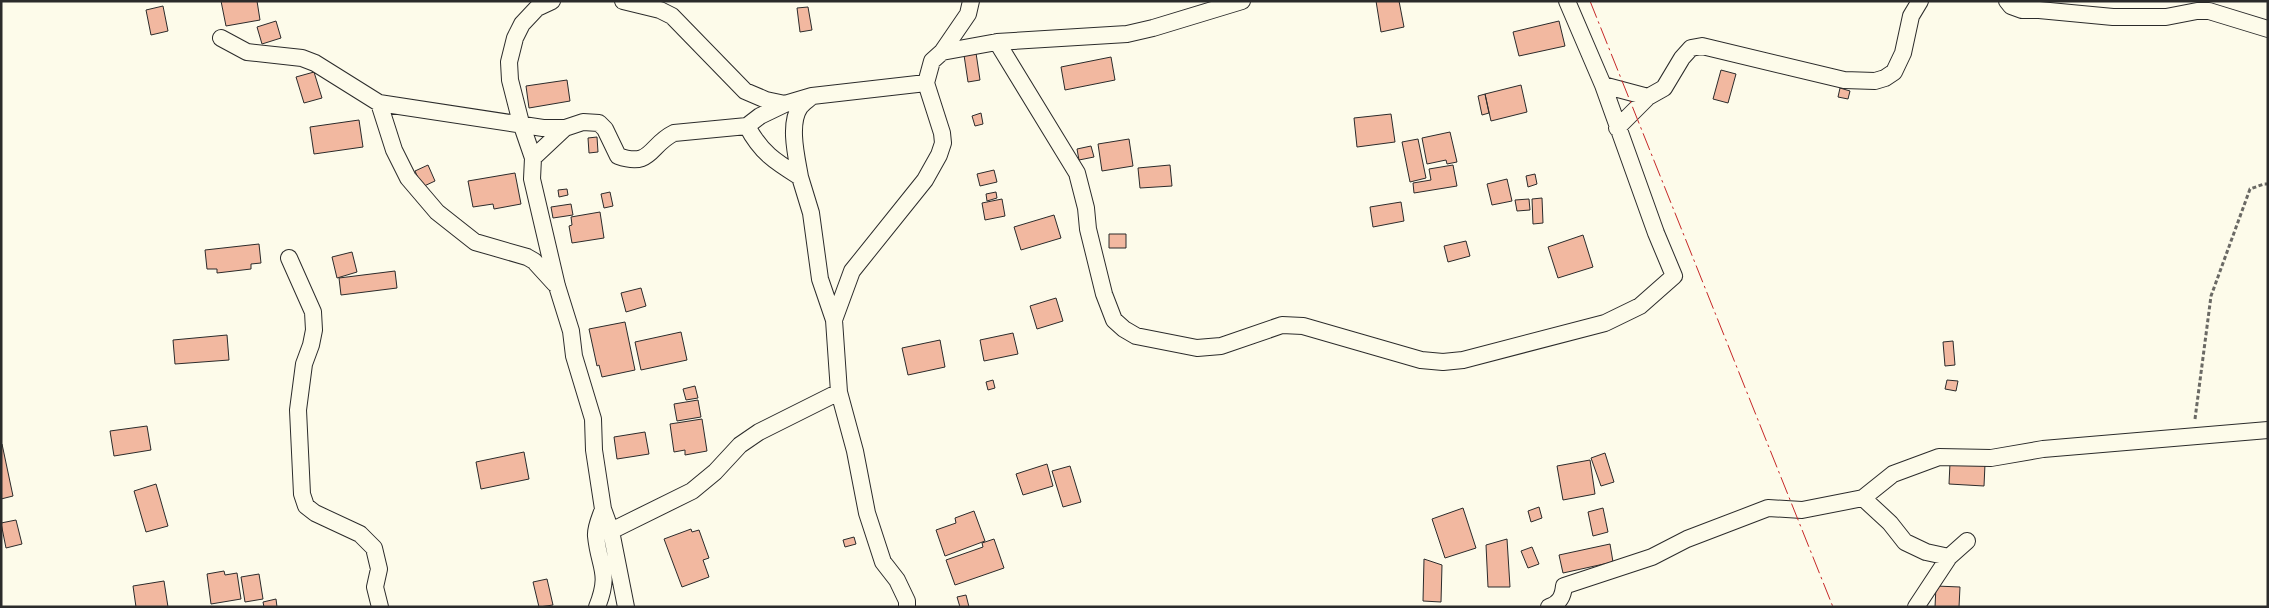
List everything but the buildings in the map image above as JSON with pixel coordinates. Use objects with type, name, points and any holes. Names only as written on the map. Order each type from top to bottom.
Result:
[{"type":"street","points":[[552,1],[529,14],[515,38],[509,62],[510,80],[521,124],[533,158],[532,179],[556,286],[593,419],[594,450],[603,509],[611,531],[626,607]]},
{"type":"street","points":[[623,1],[660,10],[672,16],[745,91],[766,100],[785,104]]},
{"type":"street","points":[[834,320],[852,271],[920,187],[939,155],[944,143],[926,83],[932,61],[942,52],[968,14],[971,1]]},
{"type":"street","points":[[942,52],[997,42],[1127,34],[1242,1]]},
{"type":"street","points":[[997,42],[1078,173],[1086,208],[1088,229],[1104,294],[1114,320],[1124,329],[1136,336],[1197,348],[1221,346],[1282,325],[1303,326],[1421,360],[1443,362],[1463,360],[1606,323],[1640,306],[1674,276],[1656,233],[1602,85],[1567,1]]},
{"type":"street","points":[[1617,128],[1648,97],[1664,88],[1682,58],[1691,48],[1702,46],[1844,80],[1875,81],[1886,78],[1894,72],[1900,63],[1911,16],[1920,1]]},
{"type":"street","points":[[2007,1],[2010,6],[2022,10],[2113,17],[2166,17],[2197,11],[2209,11],[2268,29]]},
{"type":"street","points":[[221,38],[246,52],[302,58],[316,63],[379,103],[542,128],[565,128],[583,122],[599,123],[606,129],[618,156],[629,160],[646,158],[668,136],[674,133],[748,126],[760,116],[785,104],[812,96],[926,83]]},
{"type":"street","points":[[1602,85],[1648,97]]},
{"type":"street","points":[[812,96],[799,108],[795,124],[794,144],[800,177],[810,213],[820,279],[834,320],[839,392],[876,543],[883,562],[897,580],[907,601],[907,607]]},
{"type":"street","points":[[379,103],[394,150],[408,178],[436,212],[475,242],[527,257],[534,261],[556,286]]},
{"type":"street","points":[[748,126],[762,150],[800,177]]},
{"type":"street","points":[[533,158],[565,128]]},
{"type":"street","points":[[289,258],[313,312],[314,330],[311,346],[304,364],[298,410],[302,494],[306,506],[315,513],[360,534],[374,548],[379,569],[375,587],[380,607]]},
{"type":"street","points":[[611,531],[692,491],[715,472],[740,445],[759,432],[839,392]]},
{"type":"street","points":[[1549,607],[1556,604],[1563,596],[1564,586],[1652,557],[1687,539],[1768,508],[1802,510],[1863,498],[1892,474],[1939,456],[1991,458],[2043,449],[2268,430]]},
{"type":"street","points":[[1863,498],[1890,523],[1905,542],[1926,552],[1949,557]]},
{"type":"street","points":[[597,607],[605,581],[604,567],[596,535],[603,509]]},
{"type":"street","points":[[1916,607],[1949,557],[1967,541]]},
{"type":"path","points":[[2193,436],[2211,296],[2250,189],[2268,184]]},
{"type":"power","points":[[1590,1],[1833,607]]}]
